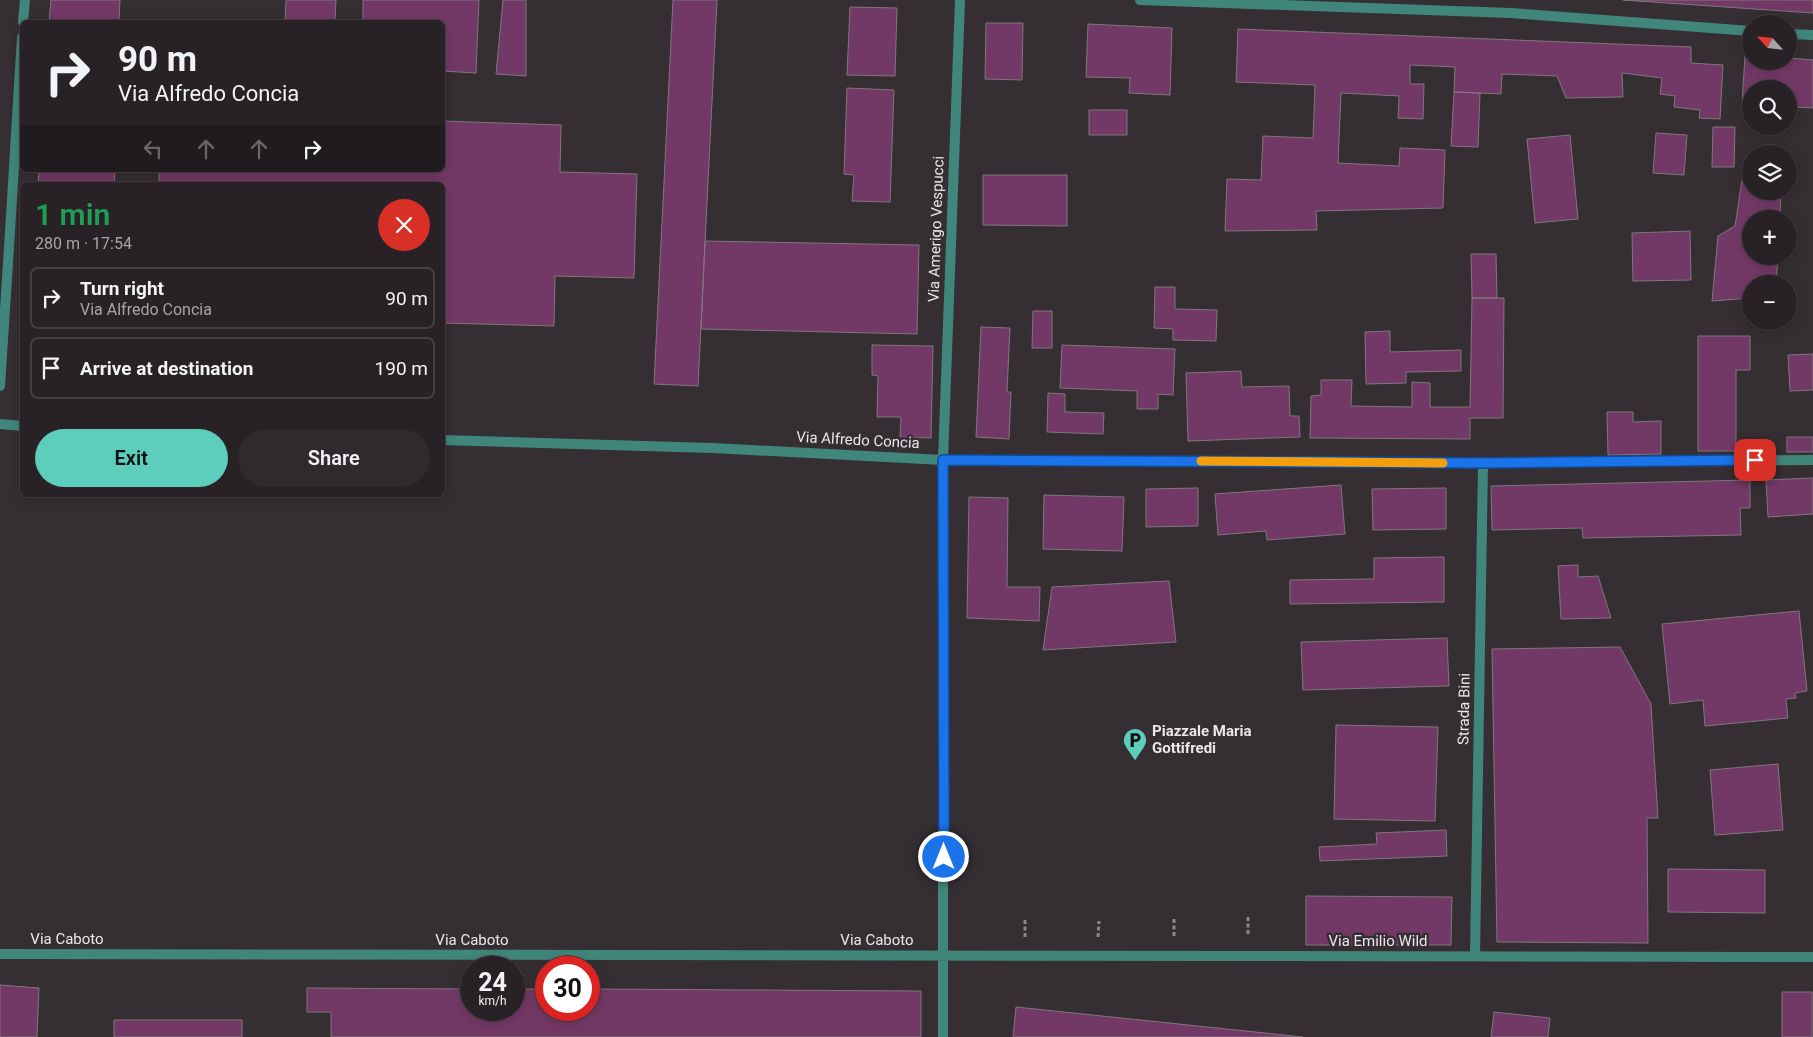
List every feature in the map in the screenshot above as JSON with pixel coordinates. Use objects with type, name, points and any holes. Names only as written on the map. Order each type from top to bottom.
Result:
[{"type":"street","points":[[23,20],[25,0]]},
{"type":"street","name":"Via Amerigo Vespucci","points":[[943,1037],[943,460],[960,0]]},
{"type":"street","points":[[1140,0],[1511,13],[1742,30]]},
{"type":"street","points":[[1798,34],[1813,35]]},
{"type":"street","points":[[0,386],[20,69]]},
{"type":"street","points":[[0,424],[20,426]]},
{"type":"street","name":"Via Alfredo Concia","points":[[445,440],[712,448],[943,460],[1483,463],[1813,460]]},
{"type":"street","name":"Strada Bini","points":[[1475,956],[1483,463]]},
{"type":"street","name":"Via Caboto","points":[[0,954],[944,955]]},
{"type":"street","name":"Via Emilio Wild","points":[[944,955],[1813,957]]},
{"type":"building","points":[[51,0],[120,0],[119,20],[49,20]]},
{"type":"building","points":[[286,0],[336,0],[335,20],[285,20]]},
{"type":"building","points":[[363,0],[479,0],[476,73],[445,71],[445,20],[363,20]]},
{"type":"building","points":[[503,0],[526,0],[526,76],[496,74]]},
{"type":"building","points":[[673,0],[717,0],[698,386],[654,384]]},
{"type":"building","points":[[1623,0],[1813,0],[1813,13]]},
{"type":"building","points":[[850,7],[897,8],[895,76],[847,75]]},
{"type":"building","points":[[986,23],[1023,23],[1022,80],[985,79]]},
{"type":"building","points":[[1088,24],[1172,28],[1170,95],[1129,93],[1130,78],[1086,77]]},
{"type":"building","points":[[1238,29],[1691,47],[1691,63],[1723,65],[1720,119],[1699,118],[1700,110],[1674,107],[1675,96],[1660,94],[1662,78],[1622,73],[1623,97],[1566,98],[1557,76],[1502,74],[1501,94],[1454,92],[1455,67],[1410,65],[1410,84],[1424,84],[1423,119],[1398,118],[1399,96],[1341,93],[1338,163],[1399,166],[1400,148],[1445,150],[1443,208],[1316,211],[1317,230],[1225,231],[1227,179],[1261,180],[1263,136],[1313,138],[1315,85],[1236,82]]},
{"type":"building","points":[[1798,59],[1813,60],[1813,108],[1797,107],[1797,80],[1744,80],[1744,70],[1798,70]]},
{"type":"building","points":[[847,88],[894,90],[890,202],[852,201],[854,175],[844,174]]},
{"type":"building","points":[[1454,92],[1480,93],[1478,147],[1451,146]]},
{"type":"building","points":[[1089,110],[1127,110],[1127,135],[1089,135]]},
{"type":"building","points":[[445,121],[561,125],[560,172],[637,174],[634,278],[555,276],[554,326],[445,323],[445,182],[159,182],[159,172],[445,172]]},
{"type":"building","points":[[1713,127],[1735,127],[1734,167],[1712,167]]},
{"type":"building","points":[[1656,133],[1687,135],[1684,175],[1653,173]]},
{"type":"building","points":[[1570,135],[1578,219],[1535,223],[1527,139]]},
{"type":"building","points":[[39,172],[115,172],[114,182],[38,182]]},
{"type":"building","points":[[983,175],[1067,175],[1067,226],[983,225]]},
{"type":"building","points":[[1742,180],[1742,200],[1781,200],[1780,210],[1742,210],[1742,265],[1777,265],[1777,275],[1742,275],[1742,299],[1712,301],[1718,236],[1735,226]]},
{"type":"building","points":[[1690,231],[1691,280],[1633,281],[1632,233]]},
{"type":"building","points":[[705,241],[919,245],[917,334],[701,329]]},
{"type":"building","points":[[1471,254],[1496,254],[1497,298],[1472,298]]},
{"type":"building","points":[[1155,287],[1175,287],[1175,309],[1217,310],[1216,341],[1173,340],[1173,329],[1154,328]]},
{"type":"building","points":[[1472,298],[1504,298],[1503,418],[1470,418],[1470,439],[1310,438],[1311,396],[1321,395],[1321,380],[1352,380],[1351,406],[1412,407],[1412,382],[1430,383],[1430,407],[1470,407]]},
{"type":"building","points":[[1033,311],[1052,311],[1052,348],[1032,348]]},
{"type":"building","points":[[981,327],[1010,328],[1007,392],[1011,392],[1009,439],[976,437]]},
{"type":"building","points":[[1390,331],[1390,352],[1461,350],[1461,371],[1406,372],[1406,383],[1366,384],[1365,332]]},
{"type":"building","points":[[1698,336],[1750,336],[1750,370],[1736,370],[1736,451],[1698,451]]},
{"type":"building","points":[[872,345],[933,346],[931,438],[900,437],[901,417],[877,417],[878,376],[872,375]]},
{"type":"building","points":[[1062,345],[1175,349],[1173,395],[1158,394],[1158,409],[1137,409],[1137,391],[1060,388]]},
{"type":"building","points":[[1813,354],[1813,390],[1790,391],[1788,355]]},
{"type":"building","points":[[1241,371],[1242,387],[1289,386],[1290,416],[1299,416],[1300,437],[1188,441],[1186,373]]},
{"type":"building","points":[[1048,393],[1065,394],[1065,412],[1104,413],[1103,434],[1047,432]]},
{"type":"building","points":[[1607,412],[1633,412],[1633,422],[1661,421],[1661,454],[1608,455]]},
{"type":"building","points":[[1787,437],[1813,437],[1813,452],[1787,452]]},
{"type":"building","points":[[1813,478],[1813,514],[1768,517],[1766,480]]},
{"type":"building","points":[[1750,480],[1750,508],[1740,508],[1741,535],[1583,538],[1582,528],[1492,530],[1491,486]]},
{"type":"building","points":[[1341,485],[1345,534],[1267,540],[1266,531],[1218,535],[1215,494]]},
{"type":"building","points":[[1198,488],[1198,526],[1146,527],[1146,489]]},
{"type":"building","points":[[1446,488],[1446,529],[1373,530],[1372,489]]},
{"type":"building","points":[[1044,495],[1124,497],[1122,551],[1043,549]]},
{"type":"building","points":[[969,497],[1008,498],[1007,587],[1040,587],[1039,621],[967,618]]},
{"type":"building","points":[[1444,557],[1444,602],[1290,604],[1290,580],[1374,579],[1374,558]]},
{"type":"building","points":[[1578,565],[1578,577],[1598,576],[1611,618],[1561,619],[1558,566]]},
{"type":"building","points":[[1169,581],[1176,642],[1043,650],[1052,587]]},
{"type":"building","points":[[1799,611],[1807,691],[1795,693],[1796,698],[1786,699],[1788,718],[1705,726],[1703,700],[1670,704],[1662,624]]},
{"type":"building","points":[[1447,638],[1449,686],[1303,690],[1301,642]]},
{"type":"building","points":[[1620,647],[1651,704],[1658,818],[1647,818],[1648,943],[1497,942],[1492,649]]},
{"type":"building","points":[[1336,725],[1438,727],[1435,821],[1334,819]]},
{"type":"building","points":[[1778,764],[1783,830],[1715,835],[1710,770]]},
{"type":"building","points":[[1446,830],[1447,856],[1320,861],[1319,847],[1377,844],[1376,833]]},
{"type":"building","points":[[1668,869],[1765,870],[1765,913],[1668,912]]},
{"type":"building","points":[[1306,896],[1452,897],[1451,945],[1306,945]]},
{"type":"building","points":[[0,985],[39,988],[37,1037],[0,1037]]},
{"type":"building","points":[[307,988],[460,989],[460,1021],[525,1021],[525,989],[535,989],[535,1021],[600,1021],[600,989],[921,991],[921,1037],[331,1037],[331,1012],[307,1012]]},
{"type":"building","points":[[1782,992],[1812,992],[1812,1037],[1782,1037]]},
{"type":"building","points":[[1016,1007],[1303,1037],[1013,1037]]},
{"type":"building","points":[[1494,1012],[1550,1018],[1548,1037],[1491,1037]]},
{"type":"building","points":[[114,1020],[242,1020],[242,1037],[114,1037]]},
{"type":"slow traffic","points":[[1201,461],[1443,463]]},
{"type":"place","name":"Piazzale Maria Gottifredi","points":[[1135,761]]},
{"type":"route","points":[[944,857],[943,460],[1483,463],[1755,460]]}]
